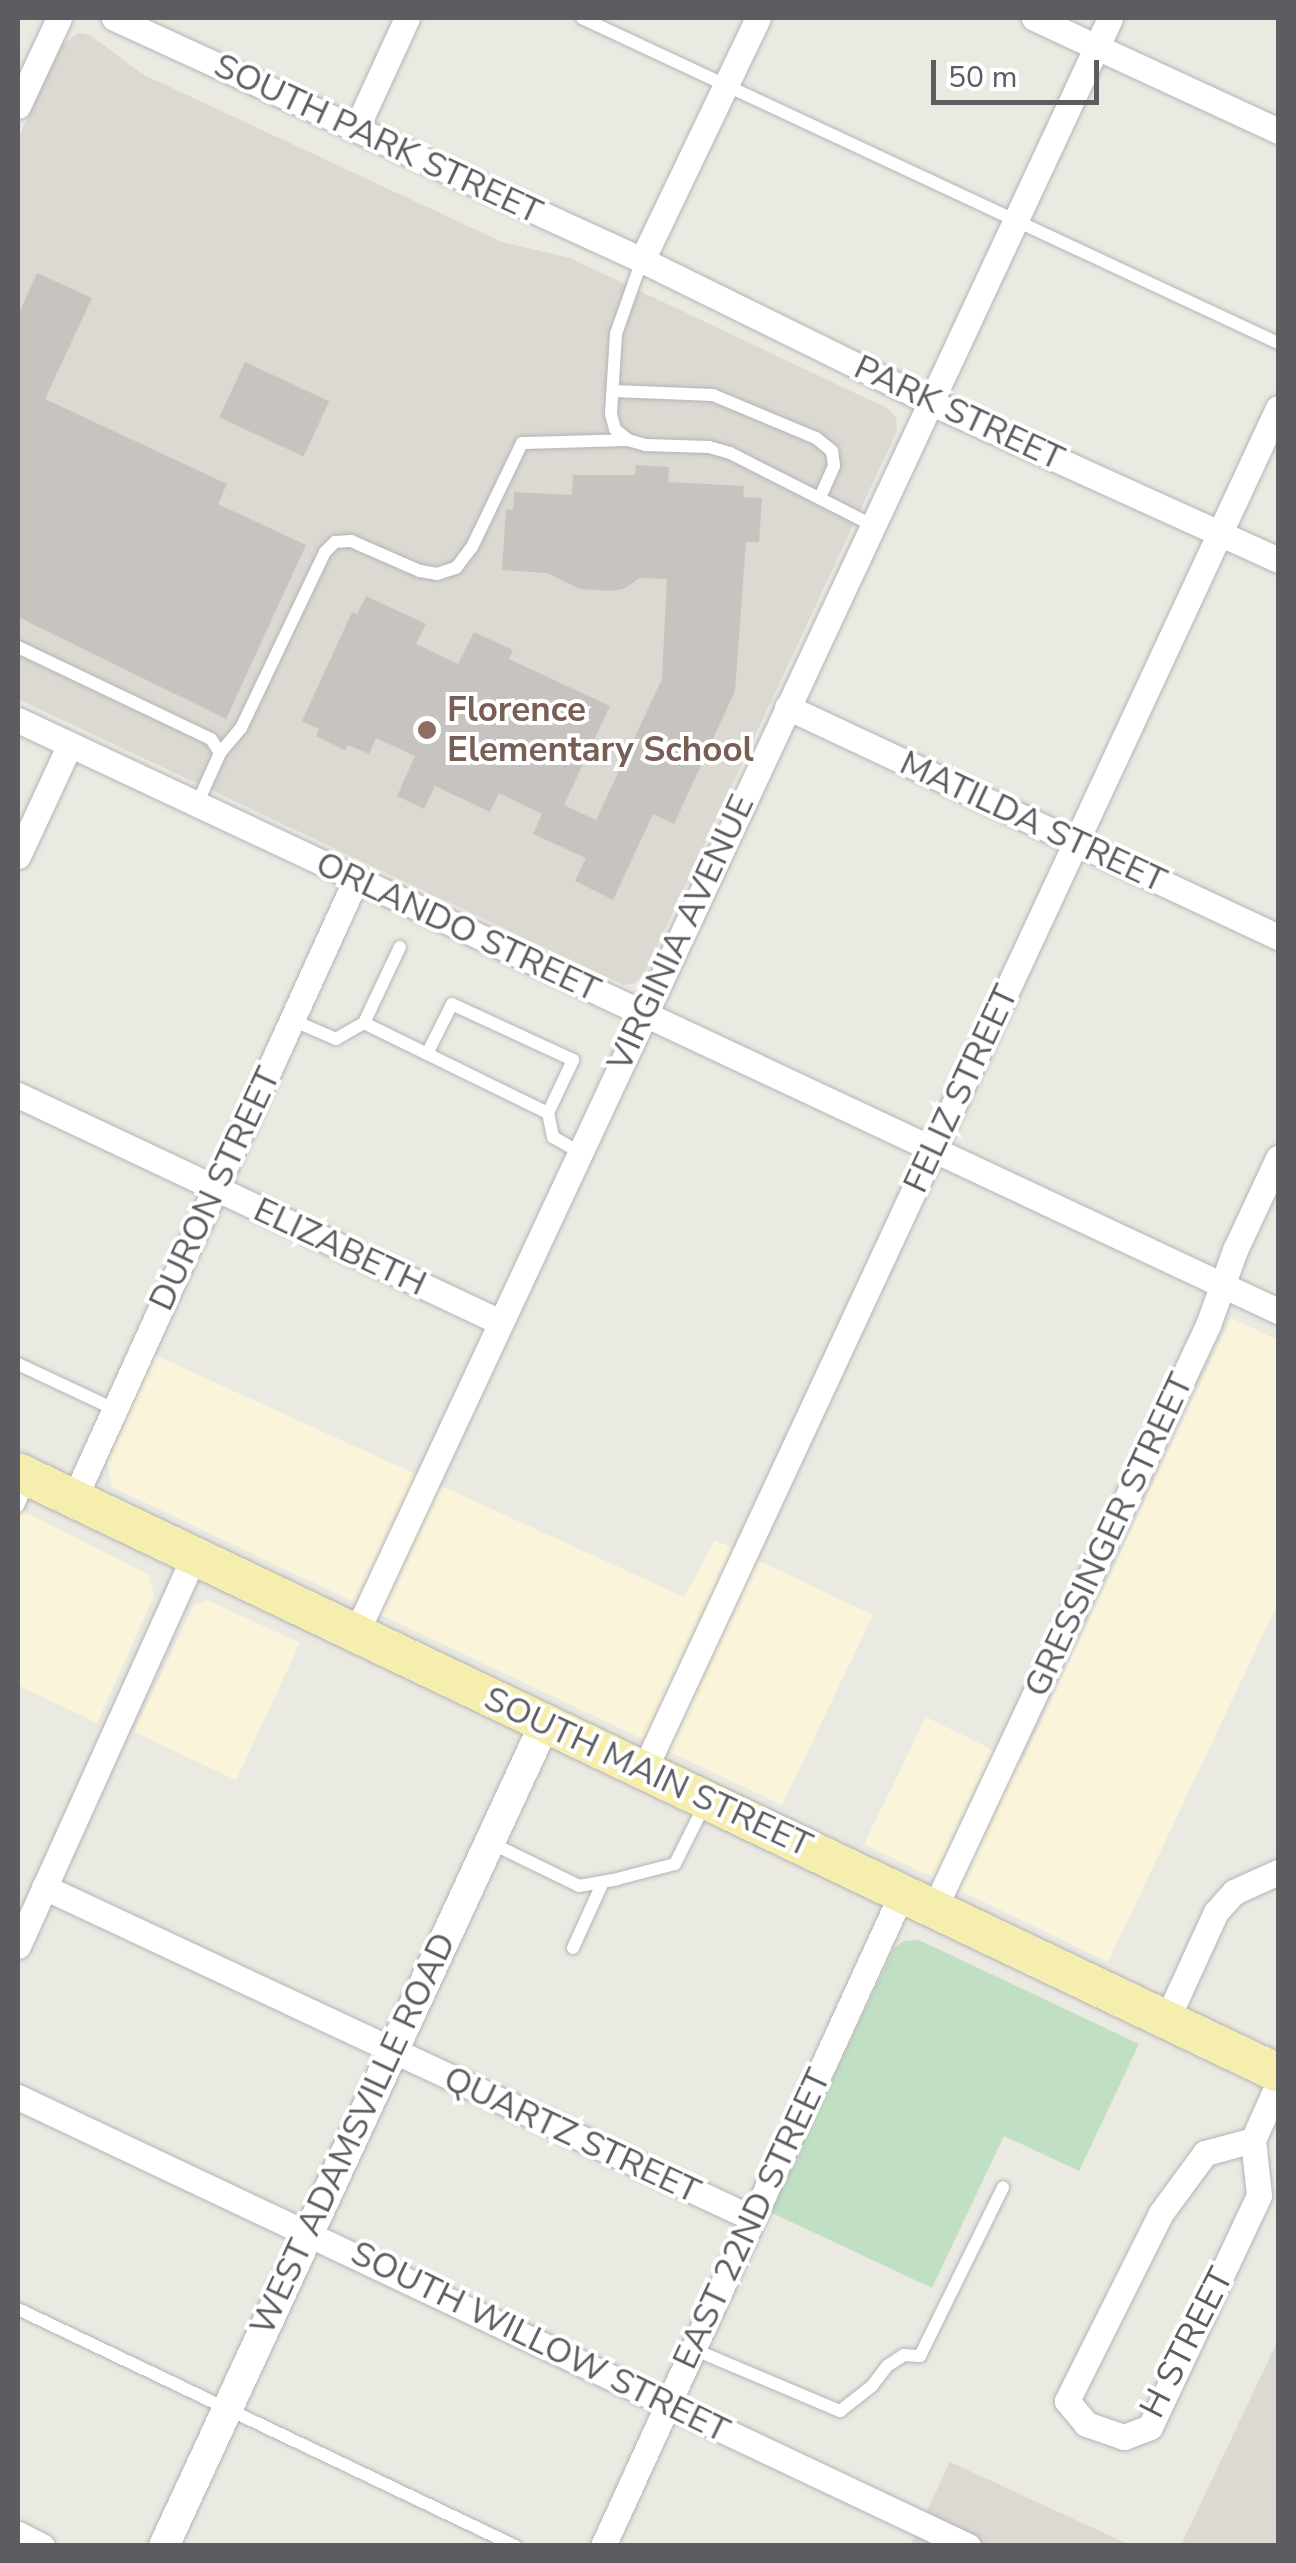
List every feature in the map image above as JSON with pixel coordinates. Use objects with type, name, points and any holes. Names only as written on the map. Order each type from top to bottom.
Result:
[{"type":"main road","name":"SOUTH MAIN STREET","points":[[22,1485],[74,1499],[1278,2073]]},
{"type":"street","points":[[18,106],[59,18]]},
{"type":"street","name":"SOUTH PARK STREET","points":[[114,18],[642,260]]},
{"type":"street","points":[[356,129],[407,18]]},
{"type":"street","points":[[642,260],[758,18]]},
{"type":"street","points":[[1034,18],[1278,132]]},
{"type":"street","name":"VIRGINIA AVENUE","points":[[356,1633],[1110,18]]},
{"type":"street","name":"PARK STREET","points":[[642,260],[930,402],[1278,560]]},
{"type":"street","name":"FELIZ STREET","points":[[644,1770],[1278,408]]},
{"type":"street","name":"MATILDA STREET","points":[[787,706],[1278,937]]},
{"type":"street","name":"ORLANDO STREET","points":[[18,720],[1278,1311]]},
{"type":"street","points":[[18,856],[70,744]]},
{"type":"street","name":"DURON STREET","points":[[74,1499],[356,879]]},
{"type":"street","name":"ELIZABETH","points":[[18,1096],[500,1322]]},
{"type":"street","name":"GRESSINGER STREET","points":[[918,1901],[1223,1285],[1278,1158]]},
{"type":"street","points":[[18,1946],[194,1556]]},
{"type":"street","name":"WEST ADAMSVILLE ROAD","points":[[164,2546],[306,2230],[546,1724]]},
{"type":"street","points":[[1166,2021],[1216,1912],[1234,1892],[1278,1872]]},
{"type":"street","name":"QUARTZ STREET","points":[[44,1887],[752,2218]]},
{"type":"street","name":"EAST 22ND STREET","points":[[602,2546],[752,2218],[918,1901]]},
{"type":"street","points":[[1253,2140],[1278,2084]]},
{"type":"street","name":"SOUTH WILLOW STREET","points":[[18,2096],[954,2542]]},
{"type":"street","name":"H STREET","points":[[1253,2140],[1260,2195],[1150,2427],[1124,2437],[1086,2424],[1068,2401],[1162,2214],[1206,2154],[1253,2140]]},
{"type":"street","points":[[18,2534],[42,2546]]},
{"type":"lane","points":[[582,18],[1278,342]]},
{"type":"lane","points":[[628,440],[615,429],[616,334],[642,260]]},
{"type":"lane","points":[[613,391],[713,396],[816,438],[832,452],[834,466],[820,498]]},
{"type":"lane","points":[[197,804],[220,753],[240,728],[325,552],[335,542],[351,542],[436,574],[456,568],[472,547],[510,460],[522,443],[542,439],[628,440],[708,447],[872,525]]},
{"type":"lane","points":[[18,647],[211,740],[220,753]]},
{"type":"lane","points":[[292,1020],[336,1039],[364,1023],[400,946]]},
{"type":"lane","points":[[427,1054],[452,1004],[573,1060],[548,1113],[552,1137],[579,1152]]},
{"type":"lane","points":[[364,1023],[548,1113]]},
{"type":"lane","points":[[18,1364],[114,1409]]},
{"type":"lane","points":[[489,1842],[579,1886],[603,1882],[675,1864],[706,1800]]},
{"type":"lane","points":[[574,1948],[603,1882]]},
{"type":"lane","points":[[693,2349],[840,2411],[872,2386],[887,2366],[904,2355],[920,2356],[1003,2188]]},
{"type":"lane","points":[[18,2309],[515,2546]]},
{"type":"shaded area","points":[[78,33],[90,35],[142,74],[502,242],[570,258],[889,409],[896,418],[897,431],[644,974],[634,984],[624,985],[18,699],[18,139],[60,46]]},
{"type":"shaded area","points":[[1231,1318],[1278,1340],[1278,1603],[1108,1962],[864,1844],[926,1717],[1021,1764]]},
{"type":"shaded area","points":[[153,1354],[684,1597],[715,1540],[873,1615],[782,1805],[112,1487],[107,1460]]},
{"type":"shaded area","points":[[18,1508],[149,1575],[154,1596],[97,1723],[18,1685]]},
{"type":"shaded area","points":[[207,1600],[300,1643],[236,1780],[134,1732],[193,1606]]},
{"type":"shaded area","points":[[1278,2340],[1278,2545],[1181,2545]]},
{"type":"shaded area","points":[[950,2462],[1130,2545],[910,2546]]},
{"type":"green space","points":[[919,1940],[1139,2044],[1079,2171],[1004,2136],[932,2288],[770,2212],[894,1948],[904,1941]]},
{"type":"building","points":[[37,273],[92,298],[45,399],[227,484],[218,504],[306,545],[226,719],[18,617],[18,315]]},
{"type":"building","points":[[245,362],[329,401],[304,457],[219,417]]},
{"type":"building","points":[[636,465],[669,467],[668,482],[744,486],[743,497],[762,498],[759,542],[746,542],[735,691],[674,824],[653,814],[613,900],[575,881],[586,858],[533,834],[542,814],[499,793],[490,812],[435,786],[424,809],[397,796],[415,756],[376,738],[369,754],[348,745],[345,750],[316,736],[319,729],[302,721],[352,612],[357,614],[366,596],[426,624],[416,644],[458,664],[474,632],[513,650],[509,659],[610,706],[564,805],[596,820],[662,679],[667,579],[640,578],[623,589],[610,591],[580,589],[547,573],[502,570],[506,509],[513,510],[514,492],[572,495],[573,475],[635,475]]},
{"type":"place","name":"Florence Elementary School","points":[[427,730]]}]
